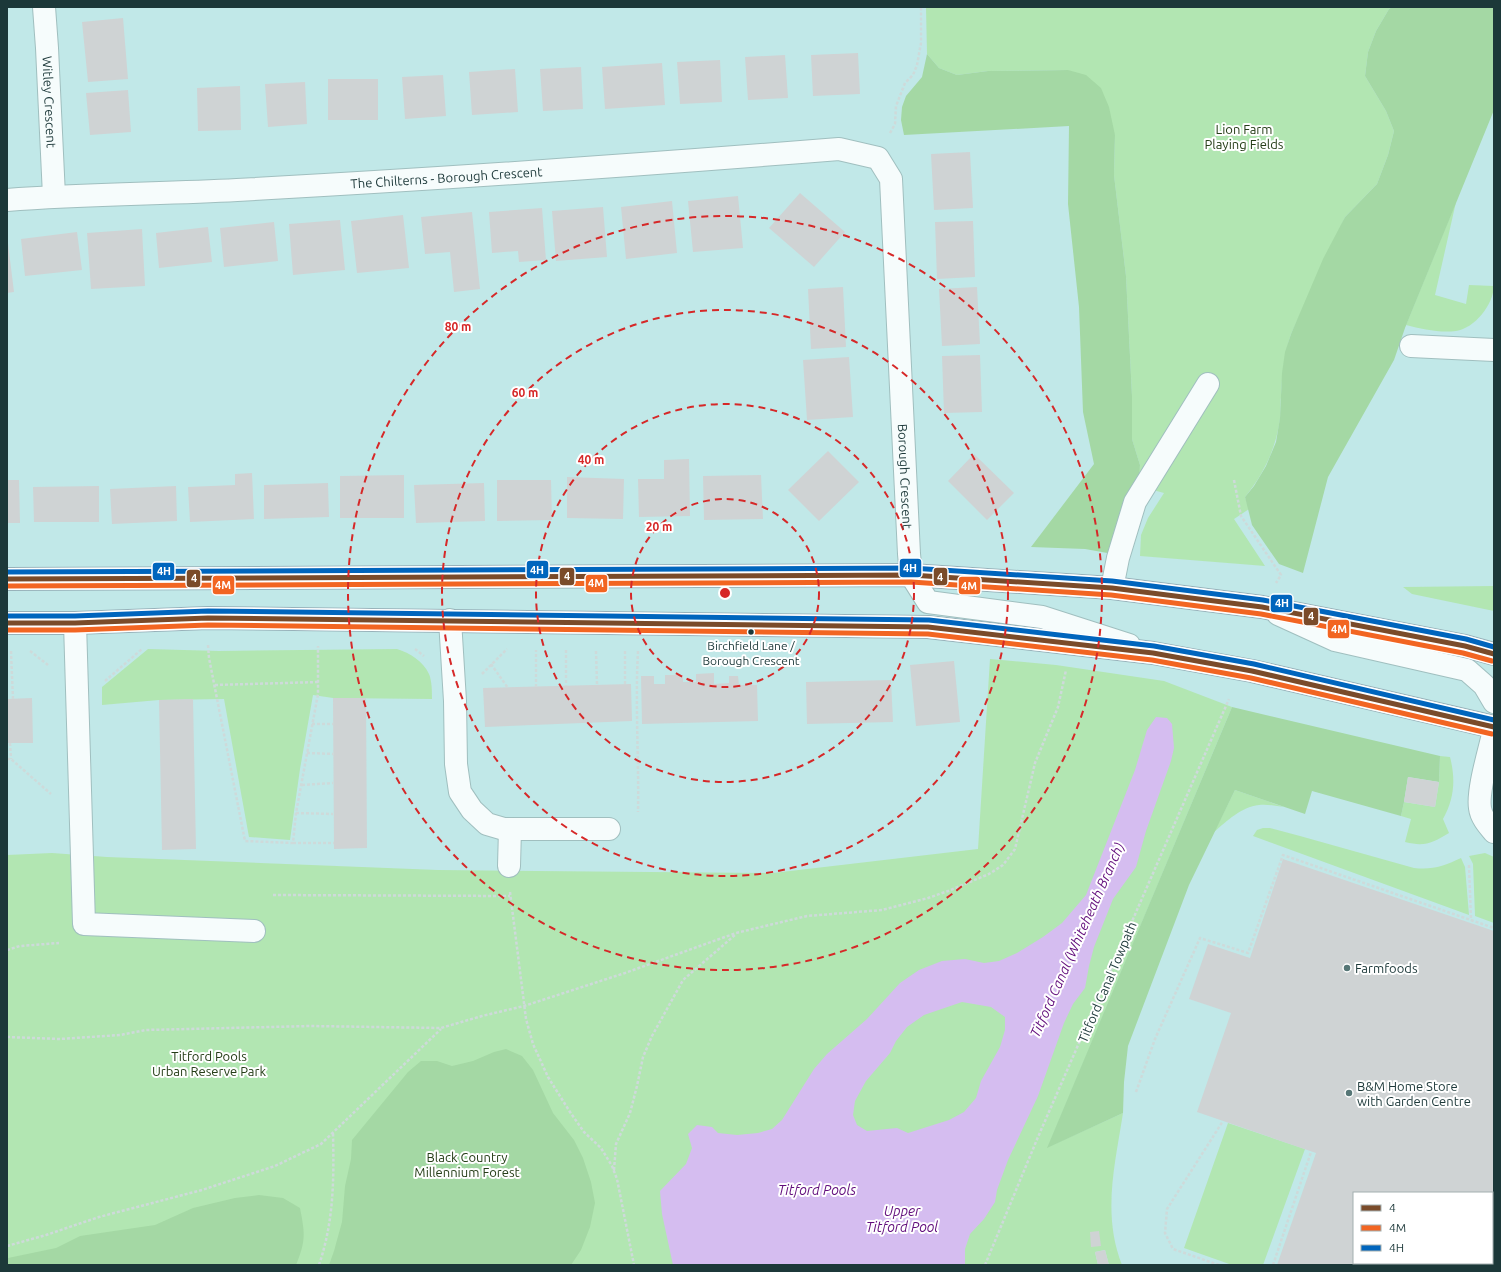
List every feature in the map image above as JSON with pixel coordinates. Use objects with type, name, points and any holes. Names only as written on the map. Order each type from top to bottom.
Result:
[{"type":"main road","points":[[7,579],[911,575],[1112,588],[1262,607],[1465,646],[1494,654]]},
{"type":"main road","points":[[7,623],[75,623],[208,618],[450,620],[928,628],[1153,653],[1252,670],[1494,729]]},
{"type":"street","name":"Witley Crescent","points":[[44,7],[54,196]]},
{"type":"street","name":"The Chilterns - Borough Crescent","points":[[54,196],[235,190],[554,171],[839,149],[878,158]]},
{"type":"street","name":"Borough Crescent","points":[[878,158],[891,179],[911,575],[928,602],[1042,616],[1153,653]]},
{"type":"street","points":[[7,200],[54,196]]},
{"type":"street","points":[[1411,346],[1494,350]]},
{"type":"street","points":[[1112,588],[1118,558],[1135,502],[1208,384]]},
{"type":"street","points":[[1262,607],[1335,640],[1467,670],[1484,685],[1494,702]]},
{"type":"street","points":[[450,620],[455,701],[456,764],[460,792],[472,810],[487,824],[510,830],[610,830]]},
{"type":"street","points":[[75,623],[84,924],[254,931]]},
{"type":"street","points":[[1494,729],[1480,790],[1480,809],[1486,823],[1494,832]]},
{"type":"street","points":[[509,866],[510,830]]},
{"type":"path","points":[[878,158],[895,124],[896,106],[905,83],[913,75],[917,65],[921,43],[921,7]]},
{"type":"path","points":[[1234,480],[1241,516],[1281,575],[1262,607]]},
{"type":"path","points":[[208,642],[209,658],[246,841],[293,844],[334,843]]},
{"type":"path","points":[[293,844],[296,812],[302,785],[319,682],[318,643]]},
{"type":"path","points":[[536,644],[536,687]]},
{"type":"path","points":[[566,644],[566,686]]},
{"type":"path","points":[[478,678],[511,645]]},
{"type":"path","points":[[596,646],[597,685]]},
{"type":"path","points":[[625,646],[625,684]]},
{"type":"path","points":[[638,646],[636,684],[638,812]]},
{"type":"path","points":[[11,647],[13,699]]},
{"type":"path","points":[[104,681],[144,647]]},
{"type":"path","points":[[413,647],[426,659]]},
{"type":"path","points":[[23,649],[31,652],[51,669]]},
{"type":"path","points":[[491,664],[508,688]]},
{"type":"path","points":[[7,1037],[60,1039],[120,1035],[146,1030],[311,1026],[441,1028],[524,1006],[625,973],[736,933],[807,916],[882,910],[948,891],[989,874],[1003,865],[1015,849],[1035,763],[1058,707],[1066,669]]},
{"type":"path","points":[[215,685],[319,682]]},
{"type":"path","name":"Titford Canal Towpath","points":[[985,1265],[1038,1137],[1228,699]]},
{"type":"path","points":[[312,724],[334,724]]},
{"type":"path","points":[[10,743],[9,759],[51,794],[55,790]]},
{"type":"path","points":[[307,753],[334,754]]},
{"type":"path","points":[[302,785],[333,783]]},
{"type":"path","points":[[296,812],[334,814]]},
{"type":"path","points":[[1136,1092],[1155,1039],[1200,938],[1248,953],[1283,855],[1494,928]]},
{"type":"path","points":[[1469,865],[1471,920]]},
{"type":"path","points":[[509,866],[510,896],[524,1006],[533,1044],[548,1077],[570,1112],[584,1132],[601,1148],[614,1171],[617,1179],[634,1265]]},
{"type":"path","points":[[273,896],[510,896]]},
{"type":"path","points":[[614,1171],[616,1144],[630,1113],[638,1086],[643,1057],[652,1036],[683,980],[736,933]]},
{"type":"path","points":[[7,950],[20,946],[59,943]]},
{"type":"path","points":[[7,1246],[100,1217],[202,1190],[275,1166],[321,1144],[441,1028]]},
{"type":"path","points":[[1219,1265],[1173,1249],[1166,1233],[1167,1208],[1223,1121]]},
{"type":"path","points":[[319,1265],[331,1218],[334,1174],[332,1133]]},
{"type":"path","points":[[1273,1265],[1311,1152]]},
{"type":"green space","name":"Lion Farm Playing Fields","points":[[926,7],[1392,7],[1389,9],[1376,31],[1368,52],[1365,76],[1386,111],[1394,131],[1388,155],[1377,184],[1345,217],[1291,334],[1284,365],[1280,416],[1276,440],[1263,470],[1245,497],[1249,509],[1234,519],[1265,566],[1140,556],[1141,535],[1148,518],[1164,493],[1135,485],[1140,465],[1132,439],[1132,396],[1126,276],[1114,175],[1115,135],[1068,70],[988,71],[957,75],[939,68],[927,54]]},
{"type":"green space","points":[[1392,7],[1494,7],[1494,110],[1405,328],[1394,360],[1328,477],[1303,573],[1279,564],[1252,525],[1245,497],[1254,486],[1266,466],[1276,442],[1280,418],[1282,373],[1285,352],[1291,334],[1323,259],[1345,217],[1377,184],[1388,155],[1394,131],[1386,111],[1365,76],[1368,52],[1376,31],[1389,9]]},
{"type":"green space","points":[[927,54],[939,68],[957,75],[988,71],[1068,70],[1086,75],[1101,88],[1109,107],[1115,135],[1114,175],[1126,276],[1132,396],[1132,439],[1140,465],[1139,476],[1113,554],[1085,549],[1031,547],[1094,464],[1083,412],[1079,307],[1068,204],[1069,126],[904,135],[901,120],[902,107],[906,96],[922,77]]},
{"type":"green space","points":[[1456,202],[1435,295],[1466,304],[1469,285],[1494,286],[1490,301],[1487,308],[1476,320],[1463,329],[1456,331],[1437,331],[1406,325]]},
{"type":"green space","points":[[1494,586],[1494,611],[1412,594],[1403,587]]},
{"type":"green space","points":[[148,649],[219,651],[397,649],[416,658],[426,669],[431,680],[432,699],[333,698],[313,695],[300,769],[290,840],[249,837],[224,699],[159,700],[102,705],[102,687]]},
{"type":"green space","name":"Titford Pools Urban Reserve Park","points":[[990,659],[1056,665],[1164,681],[1232,707],[1048,1147],[1123,1113],[1114,1170],[1111,1208],[1116,1246],[1122,1265],[1109,1265],[1105,1250],[1095,1252],[1098,1265],[7,1265],[7,855],[52,853],[107,857],[438,870],[773,873],[978,849]]},
{"type":"green space","points":[[1232,707],[1440,756],[1439,782],[1408,777],[1401,816],[1312,791],[1305,814],[1235,790],[1189,885],[1128,1046],[1124,1082],[1123,1113],[1047,1148]]},
{"type":"green space","points":[[1440,756],[1450,757],[1452,765],[1452,797],[1443,819],[1449,833],[1428,843],[1418,844],[1405,842],[1411,819],[1401,816],[1404,802],[1435,807],[1439,782]]},
{"type":"green space","points":[[1235,790],[1284,807],[1265,805],[1252,806],[1235,815],[1214,832]]},
{"type":"green space","points":[[1270,828],[1414,868],[1438,867],[1461,858],[1465,867],[1469,915],[1253,836],[1257,830]]},
{"type":"green space","points":[[1485,853],[1494,857],[1494,923],[1475,916],[1473,864],[1469,856]]},
{"type":"green space","name":"Black Country Millennium Forest","points":[[506,1049],[522,1056],[533,1070],[553,1113],[574,1140],[583,1158],[591,1182],[595,1203],[590,1227],[581,1250],[571,1265],[329,1265],[342,1222],[345,1186],[351,1159],[352,1140],[408,1072],[421,1061],[437,1061],[452,1066],[473,1061],[494,1052]]},
{"type":"green space","points":[[1228,1123],[1305,1149],[1263,1265],[1232,1265],[1184,1248]]},
{"type":"green space","points":[[259,1195],[283,1198],[300,1208],[304,1237],[302,1249],[296,1265],[7,1265],[8,1258],[56,1248],[80,1236],[155,1225],[193,1208],[235,1198]]},
{"type":"water","name":"Titford Pools","points":[[1156,717],[1167,718],[1172,724],[1174,748],[1171,761],[1146,831],[1136,867],[1113,899],[1094,947],[1085,988],[1073,1004],[1064,1023],[1038,1096],[1008,1160],[997,1190],[995,1202],[984,1219],[970,1234],[965,1249],[965,1265],[673,1265],[662,1214],[660,1191],[686,1164],[692,1148],[688,1134],[697,1125],[712,1127],[718,1133],[737,1135],[758,1133],[772,1129],[782,1120],[814,1069],[827,1054],[867,1019],[900,983],[919,970],[942,961],[965,959],[984,963],[999,961],[1017,953],[1062,923],[1086,895],[1135,770],[1147,730]],"holes":[[[962,1002],[991,1007],[1005,1017],[1005,1030],[1000,1047],[981,1081],[976,1098],[964,1112],[949,1120],[908,1133],[897,1128],[867,1131],[857,1125],[853,1115],[855,1101],[866,1081],[890,1053],[896,1041],[907,1027],[924,1015]]]},
{"type":"building","points":[[123,18],[128,79],[88,82],[82,22]]},
{"type":"building","points":[[858,53],[860,94],[813,96],[811,55]]},
{"type":"building","points":[[785,55],[788,98],[748,100],[745,57]]},
{"type":"building","points":[[720,60],[722,102],[680,104],[677,62]]},
{"type":"building","points":[[662,63],[665,105],[605,109],[602,67]]},
{"type":"building","points":[[581,67],[583,109],[543,111],[540,69]]},
{"type":"building","points":[[515,69],[518,112],[472,115],[469,72]]},
{"type":"building","points":[[443,75],[446,116],[405,119],[402,77]]},
{"type":"building","points":[[328,79],[378,79],[378,120],[328,120]]},
{"type":"building","points":[[305,82],[307,124],[268,127],[265,84]]},
{"type":"building","points":[[240,86],[241,130],[198,131],[197,88]]},
{"type":"building","points":[[128,90],[131,132],[90,135],[86,93]]},
{"type":"building","points":[[970,152],[973,208],[934,210],[931,154]]},
{"type":"building","points":[[800,193],[845,232],[814,267],[769,228]]},
{"type":"building","points":[[738,196],[743,248],[693,252],[688,201]]},
{"type":"building","points":[[672,201],[677,253],[626,259],[621,207]]},
{"type":"building","points":[[603,207],[607,257],[556,261],[552,211]]},
{"type":"building","points":[[542,208],[546,260],[519,262],[518,251],[492,253],[489,212]]},
{"type":"building","points":[[472,212],[480,289],[454,292],[450,252],[425,254],[421,217]]},
{"type":"building","points":[[403,215],[409,268],[357,273],[351,221]]},
{"type":"building","points":[[340,220],[345,270],[293,275],[289,224]]},
{"type":"building","points":[[973,221],[975,277],[937,279],[935,222]]},
{"type":"building","points":[[274,222],[278,261],[224,267],[220,228]]},
{"type":"building","points":[[208,227],[212,262],[159,268],[156,233]]},
{"type":"building","points":[[142,229],[145,286],[91,289],[87,233]]},
{"type":"building","points":[[77,232],[82,270],[25,276],[21,239]]},
{"type":"building","points":[[7,235],[14,292],[7,293]]},
{"type":"building","points":[[843,287],[846,347],[811,349],[808,289]]},
{"type":"building","points":[[977,287],[980,344],[942,346],[939,289]]},
{"type":"building","points":[[980,355],[982,412],[944,413],[942,356]]},
{"type":"building","points":[[849,357],[853,417],[807,420],[803,360]]},
{"type":"building","points":[[828,451],[859,482],[819,521],[788,490]]},
{"type":"building","points":[[974,454],[1014,493],[987,520],[948,481]]},
{"type":"building","points":[[689,459],[690,516],[639,517],[638,479],[664,479],[664,460]]},
{"type":"building","points":[[252,473],[254,519],[190,522],[188,487],[235,485],[235,474]]},
{"type":"building","points":[[404,475],[404,518],[340,518],[340,476]]},
{"type":"building","points":[[761,475],[763,519],[704,520],[703,476]]},
{"type":"building","points":[[567,477],[624,479],[623,519],[567,518]]},
{"type":"building","points":[[7,480],[19,480],[20,523],[7,523]]},
{"type":"building","points":[[497,480],[551,480],[552,520],[497,521]]},
{"type":"building","points":[[328,483],[329,517],[264,519],[264,485]]},
{"type":"building","points":[[484,483],[485,521],[416,523],[414,485]]},
{"type":"building","points":[[99,486],[99,522],[34,522],[33,487]]},
{"type":"building","points":[[176,486],[177,521],[112,524],[110,489]]},
{"type":"building","points":[[954,661],[960,722],[916,726],[910,665]]},
{"type":"building","points":[[714,673],[714,684],[729,683],[729,676],[738,676],[739,685],[757,685],[758,721],[642,724],[641,676],[654,676],[654,684],[665,684],[665,675],[683,675],[683,682],[696,682],[696,674]]},
{"type":"building","points":[[891,680],[893,722],[807,724],[806,682]]},
{"type":"building","points":[[631,684],[632,721],[485,727],[483,688]]},
{"type":"building","points":[[32,698],[33,743],[7,743],[7,699]]},
{"type":"building","points":[[333,698],[366,698],[367,848],[334,849]]},
{"type":"building","points":[[193,699],[196,849],[162,850],[159,700]]},
{"type":"building","points":[[1408,777],[1439,782],[1435,807],[1404,802]]},
{"type":"building","points":[[1283,859],[1494,931],[1493,1216],[1493,1192],[1353,1192],[1353,1264],[1477,1265],[1277,1265],[1316,1153],[1197,1112],[1231,1013],[1189,999],[1208,944],[1250,958]]},
{"type":"building","points":[[1099,1231],[1101,1246],[1091,1247],[1090,1232]]},
{"type":"building","points":[[1105,1250],[1109,1265],[1098,1265],[1095,1252]]},
{"type":"transit line","name":"4H","points":[[7,572],[911,568],[1112,581],[1263,600],[1466,639],[1494,647]]},
{"type":"transit line","name":"4","points":[[7,579],[911,575],[1112,588],[1262,607],[1465,646],[1494,654]]},
{"type":"transit line","name":"4M","points":[[7,586],[911,582],[1111,595],[1261,614],[1463,653],[1492,661]]},
{"type":"transit line","name":"4H","points":[[7,616],[75,616],[208,611],[929,620],[1154,646],[1254,664],[1494,720]]},
{"type":"transit line","name":"4","points":[[7,623],[75,623],[208,618],[928,627],[1153,653],[1252,671],[1494,727]]},
{"type":"transit line","name":"4M","points":[[7,630],[75,630],[208,625],[928,634],[1152,660],[1251,678],[1492,734]]},
{"type":"place","name":"Birchfield Lane / Borough Crescent","points":[[751,632]]},
{"type":"place","name":"Farmfoods","points":[[1347,968]]},
{"type":"place","name":"B&M Home Store with Garden Centre","points":[[1349,1093]]},
{"type":"water label","name":"Titford Canal (Whiteheath Branch)","points":[[1077,940]]},
{"type":"water label","name":"Upper Titford Pool","points":[[902,1220]]}]
